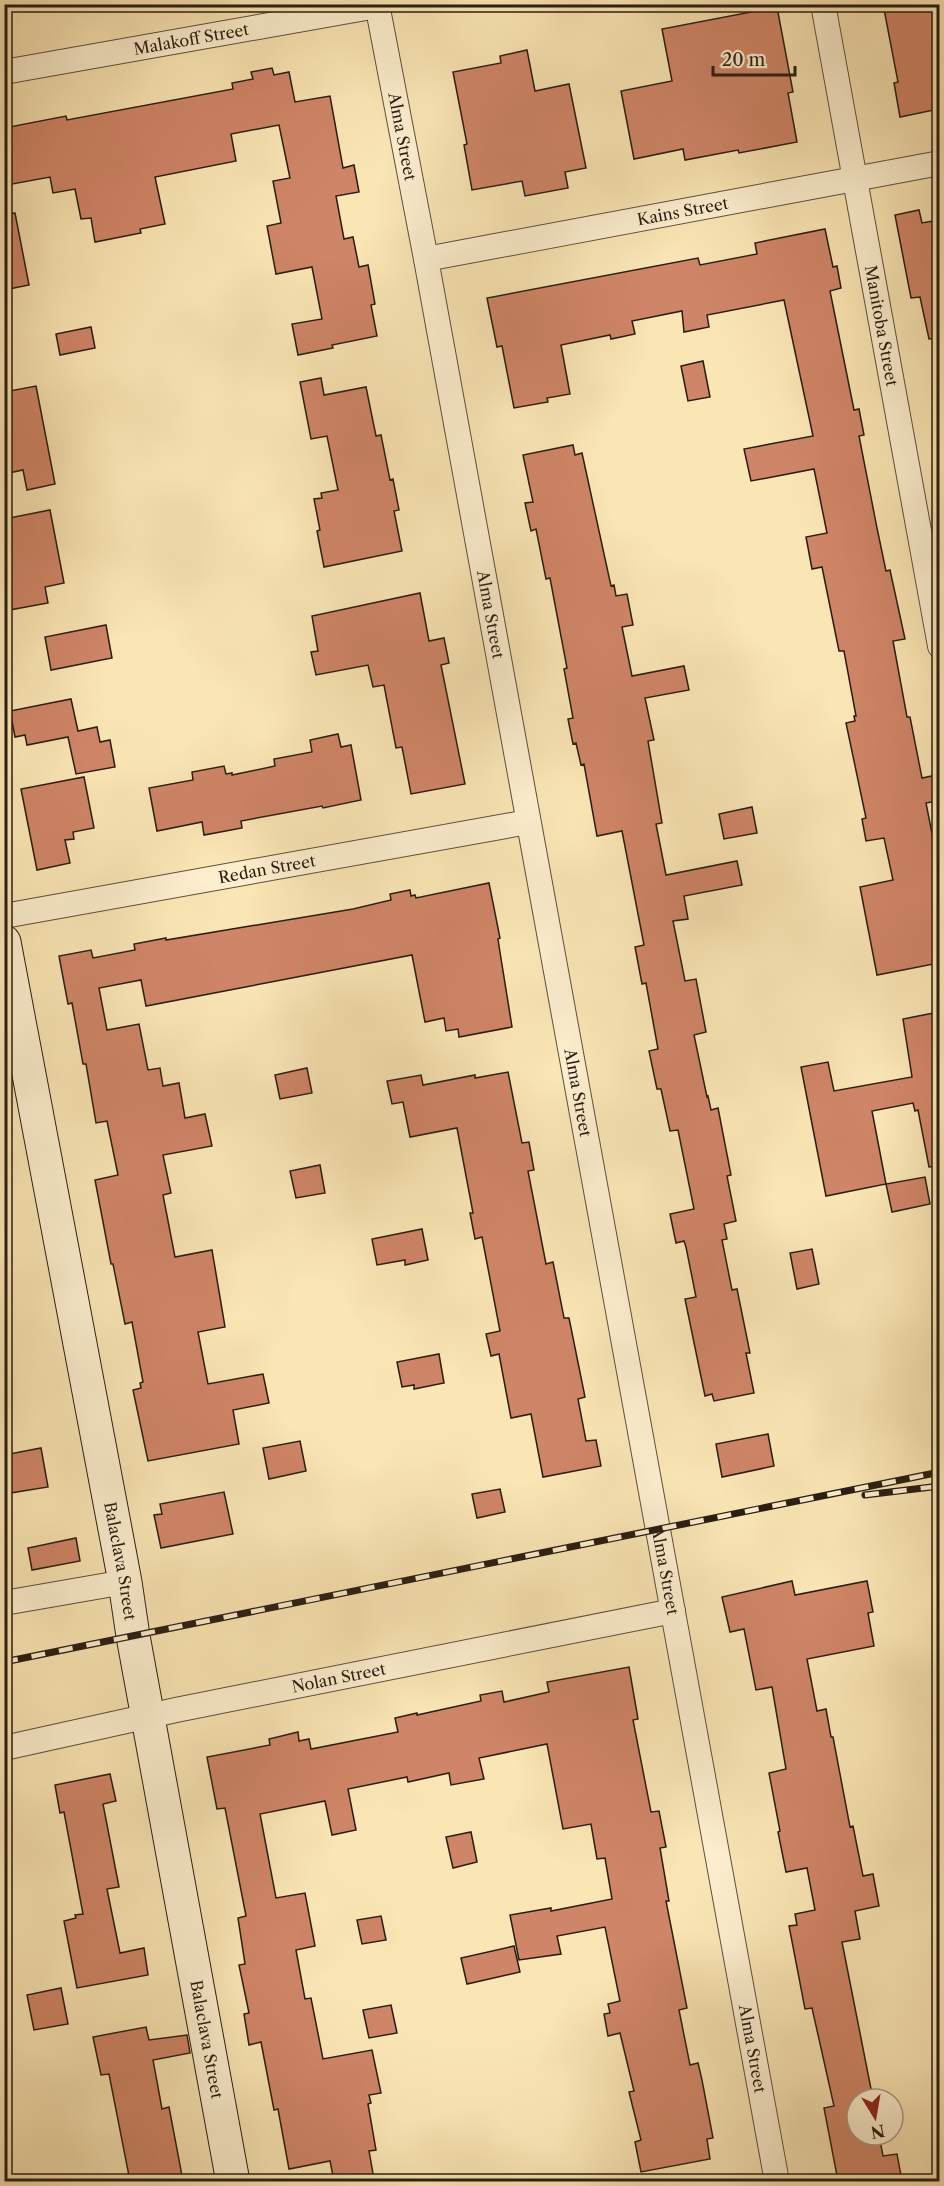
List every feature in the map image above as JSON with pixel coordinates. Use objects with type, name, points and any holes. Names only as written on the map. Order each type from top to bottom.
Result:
[{"type":"street","name":"Manitoba Street","points":[[823,4],[939,646]]},
{"type":"street","name":"Malakoff Street","points":[[4,72],[377,5]]},
{"type":"street","name":"Alma Street","points":[[377,5],[426,259],[777,2181]]},
{"type":"street","name":"Kains Street","points":[[426,259],[939,163]]},
{"type":"street","name":"Redan Street","points":[[4,916],[528,822]]},
{"type":"street","name":"Balaclava Street","points":[[4,942],[125,1582],[233,2181]]},
{"type":"street","points":[[4,1603],[125,1582]]},
{"type":"street","name":"Nolan Street","points":[[4,1748],[148,1716],[673,1611]]},
{"type":"building","points":[[883,4],[939,4],[939,109],[900,117],[894,83],[898,82]]},
{"type":"building","points":[[777,7],[793,92],[788,93],[797,142],[685,160],[683,149],[634,159],[621,91],[672,81],[662,29]]},
{"type":"building","points":[[527,50],[535,91],[569,84],[586,168],[565,172],[568,188],[525,196],[522,181],[472,190],[464,145],[467,144],[453,72],[501,63],[500,56]]},
{"type":"building","points":[[272,68],[274,75],[289,72],[295,102],[330,96],[343,168],[354,165],[359,192],[336,196],[344,239],[353,237],[359,267],[368,265],[375,304],[371,305],[377,336],[298,355],[292,324],[322,319],[312,267],[276,274],[267,226],[281,223],[273,181],[290,178],[279,125],[231,134],[236,161],[155,177],[165,224],[140,229],[141,233],[95,242],[91,218],[81,219],[75,189],[53,193],[50,177],[7,185],[4,171],[4,128],[66,116],[67,120],[233,89],[232,83],[253,79],[251,72]]},
{"type":"building","points":[[919,210],[922,223],[939,220],[939,338],[929,339],[920,297],[911,298],[895,215]]},
{"type":"building","points":[[15,213],[29,285],[4,290],[4,214]]},
{"type":"building","points":[[825,229],[833,267],[837,266],[841,288],[830,291],[854,410],[859,409],[864,435],[859,436],[886,571],[890,570],[905,639],[893,641],[907,717],[910,717],[922,778],[932,776],[937,801],[926,803],[939,869],[939,886],[936,887],[939,909],[939,963],[877,975],[860,887],[893,880],[884,838],[866,841],[862,819],[866,818],[846,723],[855,721],[854,716],[856,716],[844,651],[839,651],[822,567],[812,569],[806,537],[827,533],[814,469],[751,481],[744,449],[813,436],[784,300],[707,315],[709,327],[684,332],[682,311],[632,321],[635,334],[611,339],[610,335],[561,345],[570,394],[547,398],[548,402],[514,408],[502,346],[497,347],[487,298],[698,258],[700,265],[757,254],[755,243]]},
{"type":"building","points":[[91,327],[95,348],[60,355],[56,334]]},
{"type":"building","points":[[703,361],[710,397],[688,401],[681,366]]},
{"type":"building","points":[[321,378],[324,395],[366,387],[376,436],[381,435],[390,480],[393,479],[399,510],[394,511],[402,551],[324,567],[314,499],[322,498],[321,493],[338,490],[327,436],[311,439],[300,382]]},
{"type":"building","points":[[36,386],[55,484],[27,490],[23,470],[4,474],[4,392]]},
{"type":"building","points":[[573,445],[575,455],[582,453],[611,586],[614,585],[616,596],[627,594],[633,625],[622,627],[632,676],[684,666],[689,690],[645,698],[654,740],[648,741],[662,823],[656,824],[666,875],[737,861],[742,885],[684,896],[688,919],[673,921],[685,981],[696,979],[706,1032],[694,1035],[711,1110],[718,1108],[731,1175],[727,1176],[736,1221],[724,1224],[727,1239],[722,1240],[732,1290],[737,1289],[750,1353],[746,1353],[754,1393],[714,1401],[712,1394],[705,1396],[685,1299],[696,1297],[686,1247],[684,1241],[676,1243],[670,1214],[694,1209],[678,1130],[670,1131],[661,1089],[657,1089],[649,1051],[658,1049],[646,983],[642,984],[635,947],[644,945],[622,831],[597,836],[584,764],[581,765],[576,743],[573,744],[568,719],[573,718],[564,669],[567,668],[550,578],[546,579],[536,529],[531,531],[525,503],[533,502],[523,455]]},
{"type":"building","points":[[50,510],[64,583],[45,587],[48,603],[4,611],[4,519]]},
{"type":"building","points":[[420,593],[429,641],[444,638],[449,663],[441,665],[465,784],[411,794],[402,747],[396,748],[384,685],[373,687],[368,665],[316,675],[311,652],[318,651],[312,616]]},
{"type":"building","points":[[106,625],[112,658],[51,670],[45,637]]},
{"type":"building","points":[[71,699],[78,731],[97,727],[100,742],[110,740],[115,767],[76,774],[68,737],[27,745],[25,735],[15,737],[10,711]]},
{"type":"building","points":[[338,734],[341,747],[351,745],[361,800],[241,821],[242,828],[204,835],[202,822],[157,831],[149,788],[193,780],[192,772],[224,766],[226,774],[232,773],[232,775],[275,766],[274,759],[312,752],[310,740]]},
{"type":"building","points":[[84,777],[94,828],[73,832],[74,839],[65,840],[70,863],[37,870],[21,789]]},
{"type":"building","points":[[752,807],[757,833],[724,839],[719,814]]},
{"type":"building","points":[[489,883],[500,938],[498,939],[512,1027],[459,1037],[458,1029],[446,1031],[444,1018],[425,1022],[412,955],[146,1006],[141,980],[99,988],[107,1030],[139,1024],[148,1070],[160,1068],[163,1086],[179,1083],[185,1118],[205,1114],[212,1146],[163,1155],[171,1193],[163,1195],[175,1257],[212,1250],[225,1327],[198,1332],[208,1384],[263,1374],[269,1403],[233,1410],[239,1444],[148,1461],[133,1390],[141,1388],[140,1383],[143,1382],[132,1322],[125,1324],[95,1180],[118,1175],[107,1121],[96,1123],[86,1064],[83,1064],[72,1003],[68,1004],[59,956],[91,950],[93,958],[135,950],[134,944],[353,909],[391,900],[390,894],[410,890],[411,896],[415,895],[416,898]]},
{"type":"building","points":[[939,1012],[939,1166],[929,1167],[918,1110],[915,1111],[913,1103],[872,1111],[886,1184],[826,1196],[801,1067],[828,1062],[834,1091],[912,1077],[903,1019]]},
{"type":"building","points":[[307,1068],[312,1093],[280,1099],[275,1075]]},
{"type":"building","points":[[508,1072],[522,1143],[529,1142],[534,1170],[528,1171],[546,1264],[553,1262],[564,1318],[569,1318],[585,1397],[578,1399],[586,1441],[596,1440],[601,1466],[543,1477],[531,1414],[511,1418],[499,1354],[491,1356],[486,1334],[500,1331],[482,1237],[475,1239],[470,1213],[473,1213],[457,1128],[410,1137],[403,1102],[392,1104],[387,1081],[421,1075],[423,1085],[475,1075],[475,1078]]},
{"type":"building","points":[[320,1165],[325,1193],[296,1198],[290,1171]]},
{"type":"building","points":[[925,1177],[930,1204],[892,1212],[886,1184]]},
{"type":"building","points":[[422,1229],[428,1260],[405,1265],[405,1260],[377,1265],[372,1239]]},
{"type":"building","points":[[812,1249],[819,1284],[797,1289],[790,1253]]},
{"type":"building","points":[[439,1354],[444,1383],[414,1389],[414,1385],[402,1387],[397,1362]]},
{"type":"building","points":[[768,1434],[774,1466],[722,1477],[716,1444]]},
{"type":"building","points":[[300,1441],[306,1471],[269,1479],[263,1448]]},
{"type":"building","points":[[41,1448],[48,1487],[4,1494],[4,1455]]},
{"type":"building","points":[[500,1489],[505,1512],[477,1518],[472,1494]]},
{"type":"building","points":[[224,1492],[233,1534],[161,1548],[154,1515],[162,1514],[160,1504]]},
{"type":"building","points":[[76,1538],[80,1561],[32,1570],[28,1548]]},
{"type":"building","points":[[792,1581],[795,1595],[867,1581],[873,1612],[868,1613],[874,1646],[807,1659],[817,1711],[826,1709],[850,1827],[853,1826],[863,1876],[873,1874],[879,1906],[855,1911],[860,1939],[842,1942],[871,2087],[845,2087],[845,2147],[881,2147],[883,2156],[897,2154],[902,2181],[838,2181],[824,2108],[834,2106],[812,2008],[805,2009],[789,1926],[797,1925],[795,1914],[815,1910],[807,1868],[786,1872],[778,1832],[780,1831],[769,1773],[786,1769],[772,1687],[756,1690],[744,1629],[730,1632],[722,1597]]},
{"type":"building","points":[[629,1667],[638,1719],[633,1720],[651,1812],[659,1811],[666,1847],[660,1848],[669,1901],[666,1901],[687,2008],[679,2010],[690,2065],[698,2063],[702,2080],[713,2138],[707,2139],[710,2159],[641,2172],[635,2142],[641,2140],[629,2092],[634,2091],[620,2033],[608,2036],[604,2014],[610,2013],[608,2004],[620,2001],[605,1927],[557,1936],[561,1954],[519,1960],[510,1915],[551,1908],[551,1911],[612,1899],[605,1858],[597,1859],[591,1824],[563,1829],[547,1744],[479,1758],[484,1779],[451,1785],[449,1773],[408,1782],[407,1777],[348,1789],[356,1830],[332,1835],[325,1801],[260,1814],[276,1898],[305,1893],[315,1946],[296,1950],[305,1999],[311,1998],[323,2059],[372,2050],[381,2093],[369,2095],[371,2103],[368,2104],[376,2150],[369,2151],[374,2179],[334,2181],[330,2161],[289,2169],[278,2109],[274,2110],[261,2042],[249,2045],[244,2014],[249,2013],[239,1965],[245,1964],[238,1918],[246,1916],[225,1808],[217,1809],[207,1757],[270,1745],[269,1739],[298,1732],[299,1741],[309,1739],[311,1749],[398,1732],[395,1718],[481,1701],[480,1695],[502,1691],[504,1702],[549,1692],[547,1682]]},
{"type":"building","points":[[110,1774],[116,1801],[103,1804],[119,1887],[107,1889],[120,1953],[144,1948],[148,1975],[77,1988],[64,1921],[76,1918],[75,1915],[83,1914],[64,1812],[60,1813],[55,1785]]},
{"type":"building","points":[[471,1832],[477,1862],[453,1868],[446,1837]]},
{"type":"building","points":[[381,1916],[386,1940],[362,1944],[357,1920]]},
{"type":"building","points":[[514,1946],[520,1972],[467,1984],[461,1958]]},
{"type":"building","points":[[61,1988],[68,2024],[34,2030],[27,1995]]},
{"type":"building","points":[[391,2005],[397,2033],[369,2038],[363,2010]]},
{"type":"building","points":[[146,2027],[149,2040],[187,2035],[190,2053],[153,2060],[162,2109],[169,2107],[183,2181],[130,2181],[109,2074],[101,2075],[93,2037]]},
{"type":"railway","points":[[4,1662],[940,1472]]},
{"type":"railway","points":[[865,1495],[940,1486]]}]
